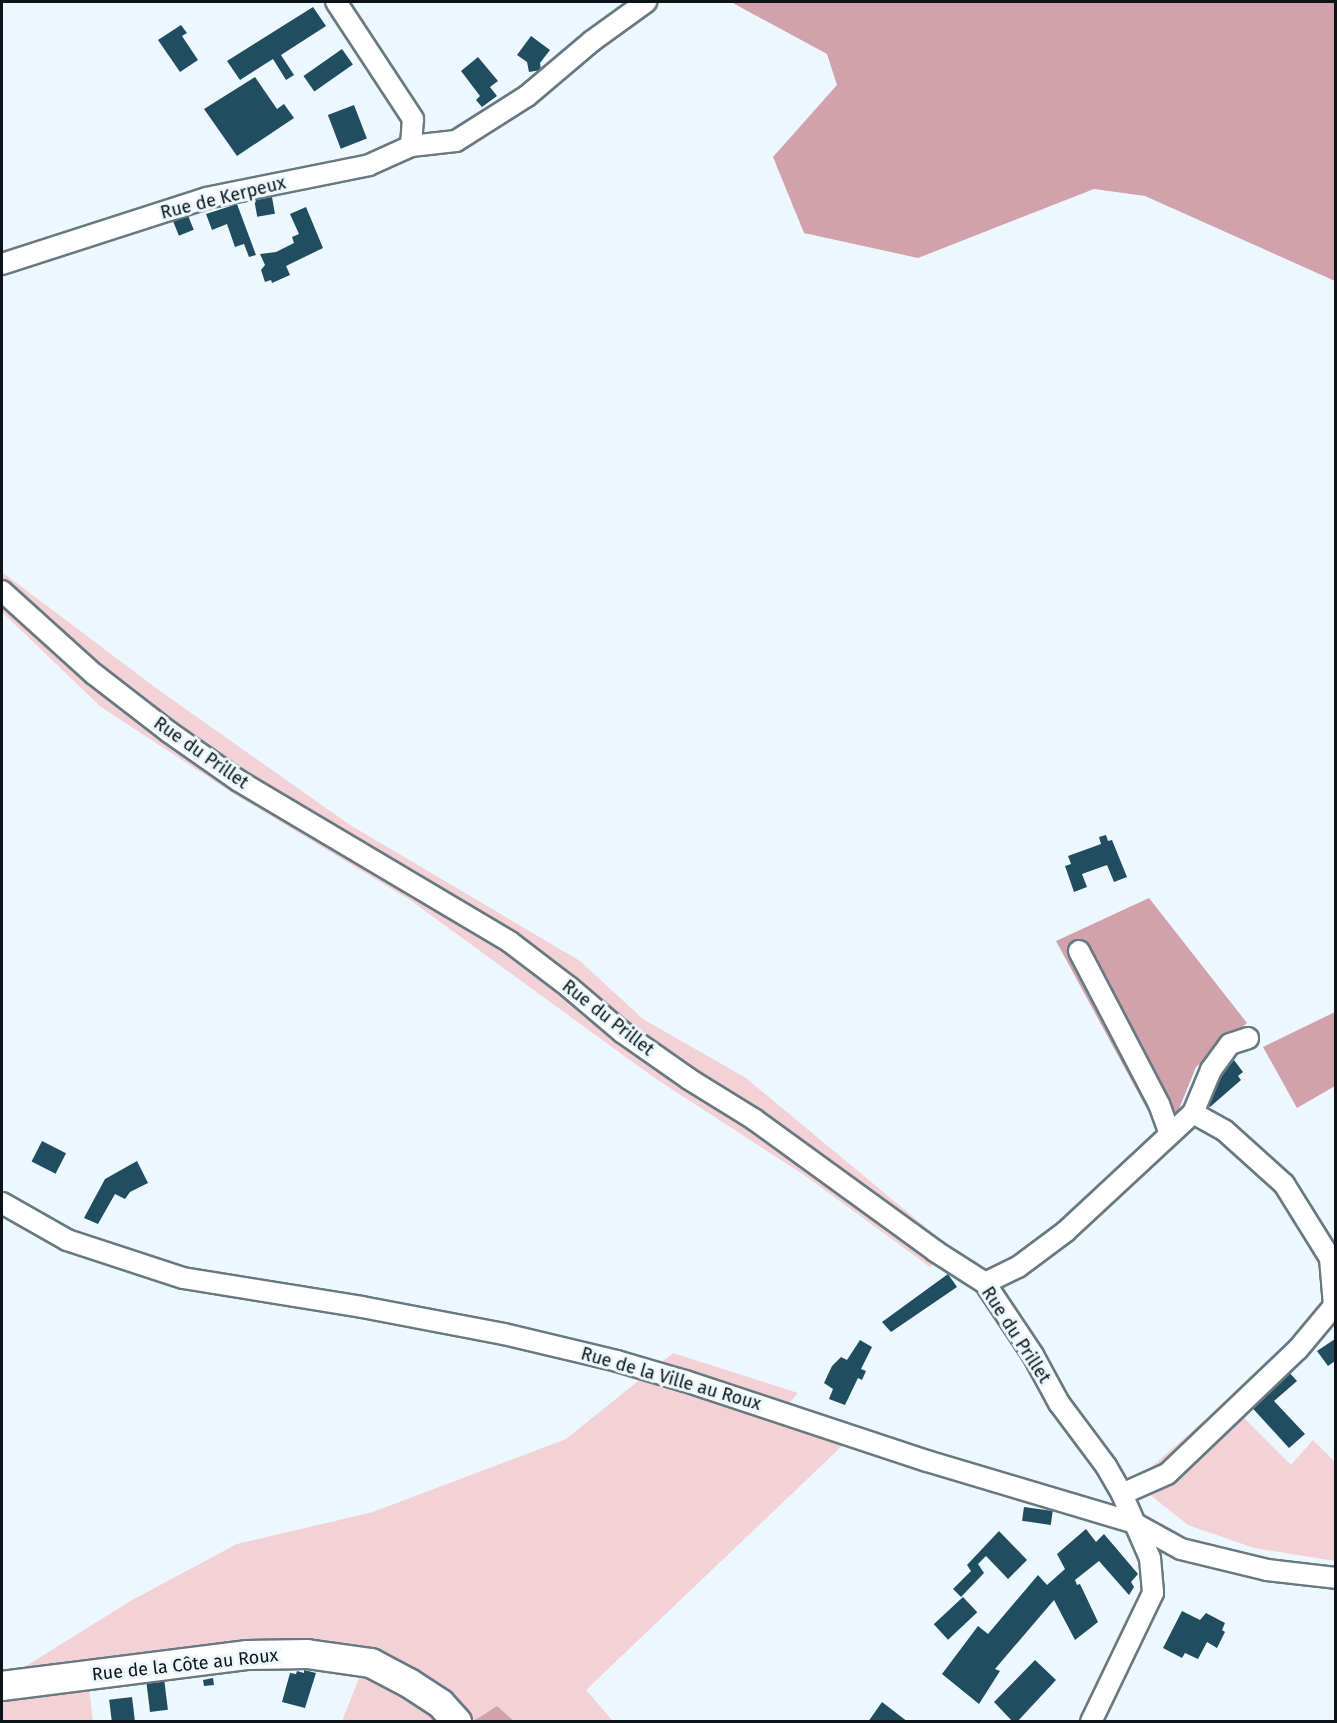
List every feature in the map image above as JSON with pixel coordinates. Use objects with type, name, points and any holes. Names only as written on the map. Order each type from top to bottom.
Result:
[{"type":"main road","name":"Rue de la Côte au Roux","points":[[4,1690],[248,1655],[307,1654],[371,1664],[409,1683],[441,1704],[457,1722]]},
{"type":"street","points":[[336,2],[413,119],[411,146]]},
{"type":"street","name":"Rue de Kerpeux","points":[[2,264],[206,198],[369,165],[411,146],[456,141],[527,96],[592,41],[646,2]]},
{"type":"street","name":"Rue du Prillet","points":[[2,591],[94,674],[239,781],[510,942],[569,987],[622,1032],[689,1079],[755,1120],[935,1251],[985,1283],[1033,1354],[1059,1403],[1106,1466],[1122,1494],[1150,1558],[1153,1593],[1091,1722]]},
{"type":"street","points":[[1079,951],[1159,1104],[1170,1134]]},
{"type":"street","points":[[985,1283],[1018,1267],[1065,1232],[1193,1113],[1211,1070],[1230,1044],[1248,1038]]},
{"type":"street","points":[[1122,1494],[1167,1474],[1298,1349],[1334,1306],[1330,1258],[1284,1184],[1224,1130],[1193,1113]]},
{"type":"street","name":"Rue de la Ville au Roux","points":[[2,1203],[67,1240],[183,1278],[362,1307],[504,1334],[617,1361],[685,1380],[927,1461],[1132,1521],[1181,1549],[1267,1570],[1335,1578]]},
{"type":"shaded area","points":[[731,2],[1335,2],[1335,281],[1145,196],[1094,189],[918,258],[804,233],[773,157],[837,85],[827,54]]},
{"type":"shaded area","points":[[2,572],[160,691],[350,825],[580,961],[643,1019],[746,1078],[953,1250],[930,1267],[804,1175],[656,1079],[410,900],[234,794],[101,707],[2,612]]},
{"type":"shaded area","points":[[1149,898],[1247,1023],[1196,1067],[1179,1109],[1200,1125],[1168,1148],[1056,941]]},
{"type":"shaded area","points":[[1335,1012],[1335,1086],[1297,1108],[1263,1047]]},
{"type":"shaded area","points":[[673,1353],[798,1393],[779,1415],[844,1444],[586,1690],[613,1721],[514,1721],[497,1706],[472,1721],[342,1721],[371,1648],[270,1638],[86,1663],[93,1721],[2,1722],[2,1681],[132,1600],[237,1544],[373,1512],[566,1439]]},
{"type":"shaded area","points":[[1229,1399],[1244,1418],[1291,1465],[1313,1440],[1335,1462],[1335,1561],[1254,1548],[1188,1525],[1134,1482]]},
{"type":"shaded area","points":[[497,1706],[514,1721],[472,1721],[478,1718]]},
{"type":"building","points":[[313,7],[326,26],[281,55],[294,75],[286,80],[273,59],[240,80],[227,61]]},
{"type":"building","points":[[181,25],[187,33],[182,36],[198,60],[180,72],[158,40]]},
{"type":"building","points":[[531,36],[550,50],[540,63],[541,70],[529,72],[527,62],[517,55]]},
{"type":"building","points":[[342,49],[353,65],[314,92],[303,76]]},
{"type":"building","points":[[478,57],[498,81],[490,87],[497,96],[482,107],[476,100],[480,96],[461,71]]},
{"type":"building","points":[[255,77],[277,109],[284,104],[294,118],[237,156],[204,109]]},
{"type":"building","points":[[354,105],[367,139],[341,149],[328,115]]},
{"type":"building","points":[[272,197],[275,214],[257,217],[254,200]]},
{"type":"building","points":[[237,204],[256,255],[249,257],[244,244],[235,247],[227,224],[212,230],[206,214]]},
{"type":"building","points":[[306,207],[323,248],[286,266],[290,275],[272,283],[271,280],[265,282],[261,270],[265,265],[260,254],[276,252],[294,243],[292,237],[299,234],[290,214]]},
{"type":"building","points":[[187,213],[194,230],[179,236],[172,219]]},
{"type":"building","points":[[1106,835],[1108,841],[1112,840],[1127,877],[1114,882],[1107,865],[1082,874],[1087,887],[1074,892],[1065,866],[1071,864],[1068,856],[1101,844],[1099,837]]},
{"type":"building","points":[[1234,1060],[1243,1072],[1238,1076],[1241,1080],[1210,1107],[1200,1097],[1205,1086]]},
{"type":"building","points":[[42,1141],[66,1153],[56,1174],[32,1161]]},
{"type":"building","points":[[137,1161],[148,1183],[130,1192],[125,1199],[115,1194],[98,1224],[84,1218],[105,1179]]},
{"type":"building","points":[[948,1274],[957,1287],[891,1332],[882,1322]]},
{"type":"building","points":[[1335,1339],[1335,1361],[1328,1366],[1317,1351]]},
{"type":"building","points":[[860,1340],[872,1347],[861,1369],[866,1371],[862,1380],[858,1378],[845,1405],[829,1399],[833,1389],[824,1383],[832,1366],[841,1357],[847,1360]]},
{"type":"building","points":[[1286,1369],[1297,1381],[1274,1401],[1305,1434],[1289,1448],[1246,1401]]},
{"type":"building","points":[[1024,1507],[1053,1511],[1051,1525],[1022,1521]]},
{"type":"building","points":[[1086,1529],[1096,1542],[1104,1534],[1138,1574],[1131,1582],[1134,1587],[1129,1595],[1099,1561],[1075,1580],[1077,1585],[1080,1584],[1098,1622],[1075,1640],[1054,1600],[995,1669],[1000,1671],[979,1704],[942,1674],[978,1626],[988,1634],[1038,1575],[1047,1585],[1065,1569],[1057,1554]]},
{"type":"building","points":[[999,1531],[1027,1560],[1008,1579],[986,1556],[978,1564],[984,1573],[961,1597],[953,1589],[971,1571],[967,1565]]},
{"type":"building","points":[[963,1597],[977,1612],[948,1640],[934,1624]]},
{"type":"building","points":[[1182,1611],[1200,1620],[1206,1613],[1225,1623],[1222,1630],[1225,1632],[1217,1648],[1207,1642],[1198,1659],[1185,1653],[1182,1658],[1163,1648]]},
{"type":"building","points":[[1035,1660],[1056,1680],[1017,1722],[1013,1722],[994,1702]]},
{"type":"building","points":[[304,1670],[316,1673],[305,1708],[282,1702],[290,1673],[296,1674],[297,1671],[304,1673]]},
{"type":"building","points":[[164,1678],[168,1710],[150,1712],[146,1680]]},
{"type":"building","points":[[213,1678],[214,1685],[204,1686],[203,1680]]},
{"type":"building","points":[[132,1697],[135,1720],[112,1722],[109,1700]]},
{"type":"building","points":[[882,1702],[908,1722],[868,1722]]}]
